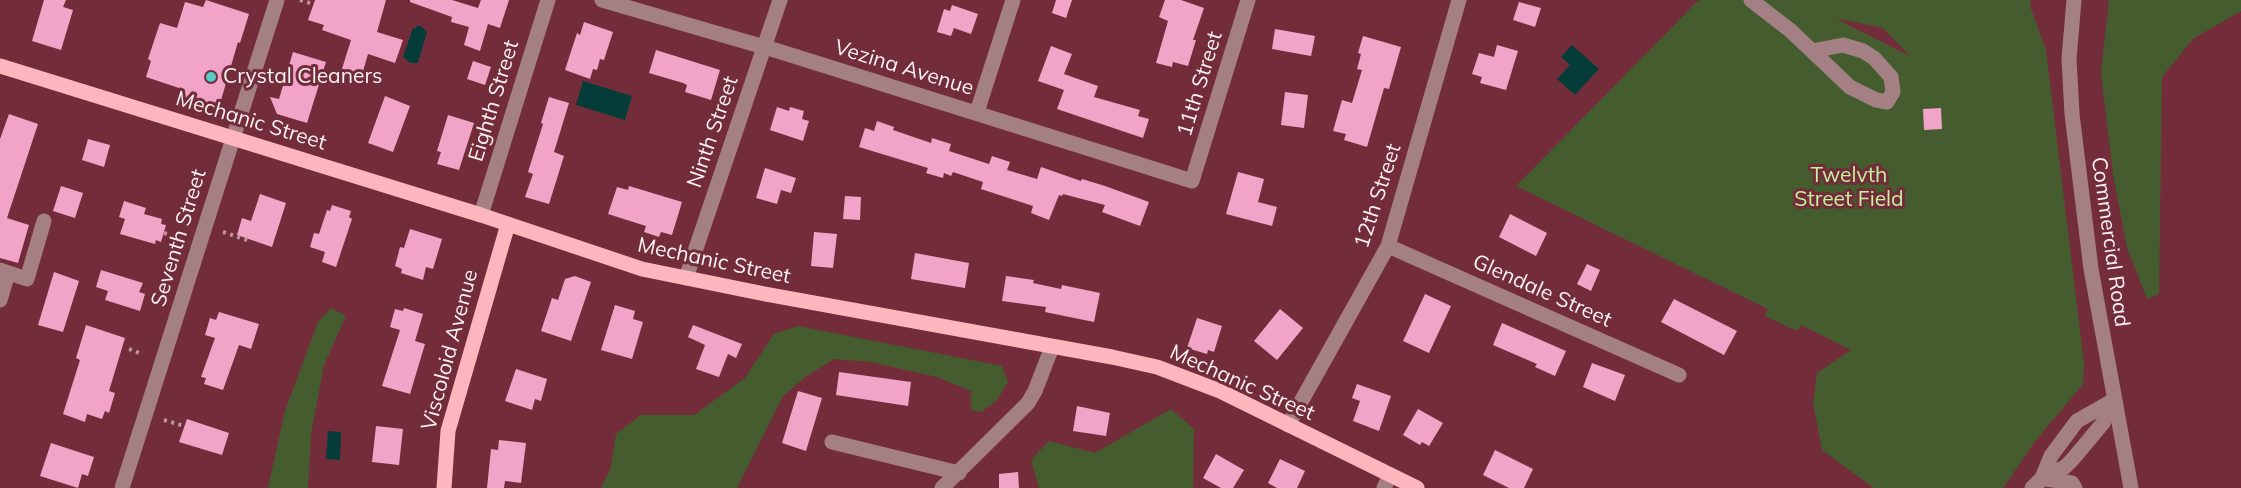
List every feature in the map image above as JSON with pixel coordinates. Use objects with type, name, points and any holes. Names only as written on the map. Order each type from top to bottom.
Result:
[{"type":"main road","name":"Mechanic Street","points":[[0,66],[481,215],[642,269],[1112,357],[1167,371],[1220,391],[1288,424],[1387,482],[1417,488]]},
{"type":"main road","name":"Viscoloid Avenue","points":[[444,488],[448,431],[508,224]]},
{"type":"street","name":"Seventh Street","points":[[122,488],[277,0]]},
{"type":"street","name":"Eighth Street","points":[[481,215],[548,0]]},
{"type":"street","name":"Vezina Avenue","points":[[602,0],[977,112],[1192,181]]},
{"type":"street","name":"Ninth Street","points":[[686,278],[780,0]]},
{"type":"street","points":[[977,112],[1013,0]]},
{"type":"street","name":"11th Street","points":[[1192,181],[1248,0]]},
{"type":"street","name":"12th Street","points":[[1288,424],[1388,246],[1458,0]]},
{"type":"street","points":[[1751,0],[1791,31],[1812,51],[1850,87],[1876,100],[1887,102],[1893,92],[1891,77],[1874,58],[1863,51],[1843,45],[1812,51]]},
{"type":"street","name":"Commercial Road","points":[[2074,0],[2069,59],[2072,114],[2091,269],[2131,488]]},
{"type":"street","points":[[0,300],[4,271],[27,279],[44,221]]},
{"type":"street","name":"Glendale Street","points":[[1388,246],[1679,375]]},
{"type":"street","points":[[942,488],[1028,403],[1035,392],[1052,347]]},
{"type":"street","points":[[2036,486],[2051,456],[2077,421],[2114,400]]},
{"type":"street","points":[[2036,486],[2072,460],[2103,423],[2114,400]]},
{"type":"street","points":[[832,442],[958,473]]},
{"type":"street","points":[[2036,486],[2064,480],[2072,483],[2075,488]]},
{"type":"path","points":[[300,0],[314,3]]},
{"type":"path","points":[[223,232],[250,241]]},
{"type":"path","points":[[164,233],[179,237]]},
{"type":"path","points":[[129,349],[142,354]]},
{"type":"path","points":[[164,420],[184,426]]},
{"type":"green space","name":"Twelvth Street Field","points":[[1700,0],[2031,0],[2030,6],[2046,50],[2084,364],[2083,384],[2036,440],[2003,488],[1874,488],[1822,450],[1813,403],[1817,373],[1851,350],[1801,325],[1797,331],[1765,316],[1768,309],[1516,186]],"holes":[[[1839,19],[1883,28],[1910,56],[1838,20]]]},
{"type":"green space","points":[[2109,0],[2241,0],[2241,11],[2193,39],[2162,77],[2159,294],[2147,299],[2127,248],[2113,174],[2101,73]]},
{"type":"green space","points":[[331,308],[346,316],[324,365],[311,434],[308,488],[268,488],[285,411],[318,322]]},
{"type":"green space","points":[[798,326],[1002,366],[1008,382],[997,400],[981,412],[971,410],[971,391],[937,377],[871,362],[834,359],[805,377],[783,396],[737,488],[601,488],[610,470],[616,434],[641,415],[694,415],[745,378],[774,334]]},
{"type":"green space","points":[[1171,409],[1194,429],[1193,488],[1039,488],[1031,460],[1049,441],[1095,453]]},
{"type":"water","points":[[421,26],[427,32],[418,63],[410,63],[403,57],[413,28]]},
{"type":"water","points":[[1572,45],[1599,69],[1575,95],[1557,79],[1570,65],[1561,57]]},
{"type":"water","points":[[583,81],[632,96],[625,120],[576,105]]},
{"type":"water","points":[[328,431],[341,432],[340,460],[326,459]]},
{"type":"building","points":[[44,0],[66,0],[63,7],[73,10],[61,50],[32,41]]},
{"type":"building","points":[[206,0],[249,14],[240,43],[238,42],[219,107],[184,97],[185,90],[146,77],[151,61],[148,59],[160,23],[177,28],[185,2],[203,7]]},
{"type":"building","points":[[315,0],[386,0],[377,32],[403,40],[395,63],[368,54],[361,78],[341,72],[351,40],[322,30],[324,25],[308,20]]},
{"type":"building","points":[[410,0],[452,0],[478,8],[481,0],[509,0],[500,28],[488,24],[480,51],[464,45],[469,27],[451,22],[452,17],[410,2]]},
{"type":"building","points":[[1056,0],[1072,0],[1066,18],[1052,13]]},
{"type":"building","points":[[1165,0],[1181,0],[1204,8],[1193,40],[1196,40],[1188,66],[1173,62],[1172,67],[1156,63],[1168,21],[1159,17]]},
{"type":"building","points":[[1519,2],[1541,8],[1535,27],[1513,20]]},
{"type":"building","points":[[952,5],[978,14],[971,34],[954,28],[951,36],[937,32],[944,9],[950,11]]},
{"type":"building","points":[[584,22],[613,32],[604,60],[600,59],[597,70],[593,69],[590,79],[565,70],[577,33],[580,35]]},
{"type":"building","points":[[1275,29],[1315,36],[1311,56],[1272,49]]},
{"type":"building","points":[[1363,36],[1401,47],[1389,89],[1384,88],[1367,147],[1344,140],[1346,134],[1333,131],[1342,100],[1352,103],[1362,70],[1357,69],[1361,54],[1358,53]]},
{"type":"building","points":[[1497,45],[1518,51],[1506,90],[1480,83],[1482,77],[1472,74],[1479,53],[1494,57]]},
{"type":"building","points":[[1051,46],[1072,54],[1064,74],[1098,86],[1094,97],[1140,110],[1138,116],[1149,119],[1143,138],[1057,109],[1064,90],[1038,81]]},
{"type":"building","points":[[656,50],[720,70],[711,100],[685,92],[687,85],[683,83],[649,73]]},
{"type":"building","points":[[293,52],[326,62],[307,123],[277,114],[270,97],[279,99]]},
{"type":"building","points":[[473,61],[491,67],[485,85],[467,79]]},
{"type":"building","points":[[1285,92],[1308,95],[1304,128],[1281,125]]},
{"type":"building","points":[[385,96],[410,106],[393,152],[368,143]]},
{"type":"building","points":[[549,97],[569,103],[554,152],[564,156],[549,204],[525,197],[533,174],[528,172]]},
{"type":"building","points":[[777,107],[789,111],[790,107],[804,111],[802,119],[809,121],[803,141],[770,130]]},
{"type":"building","points":[[1941,108],[1942,129],[1924,130],[1923,109]]},
{"type":"building","points":[[9,114],[38,124],[7,218],[29,225],[18,263],[0,258],[0,139]]},
{"type":"building","points":[[448,115],[474,123],[459,170],[437,164],[441,152],[437,151]]},
{"type":"building","points":[[877,121],[894,127],[893,130],[931,143],[932,138],[951,144],[949,151],[989,164],[992,156],[1010,162],[1007,170],[1037,179],[1041,167],[1149,202],[1140,226],[1102,212],[1105,205],[1063,194],[1059,195],[1049,220],[1031,213],[1033,206],[981,189],[983,182],[953,172],[951,176],[944,173],[943,178],[926,173],[928,168],[859,147],[865,128],[874,131]]},
{"type":"building","points":[[88,139],[110,145],[104,167],[82,160]]},
{"type":"building","points":[[765,168],[796,178],[791,193],[781,190],[777,204],[756,198]]},
{"type":"building","points":[[1238,172],[1264,179],[1258,202],[1277,207],[1272,226],[1226,214]]},
{"type":"building","points":[[61,186],[83,193],[75,218],[53,211]]},
{"type":"building","points":[[629,186],[682,202],[672,235],[661,232],[659,237],[644,232],[646,226],[608,214],[617,187],[628,190]]},
{"type":"building","points":[[260,194],[286,203],[272,247],[237,235],[242,218],[251,221]]},
{"type":"building","points":[[845,196],[861,197],[860,220],[843,219]]},
{"type":"building","points":[[124,201],[146,208],[144,214],[162,219],[161,224],[166,225],[161,242],[156,240],[155,244],[120,234],[125,219],[119,217]]},
{"type":"building","points":[[332,205],[351,211],[349,217],[352,219],[336,267],[322,262],[325,252],[310,247],[314,233],[319,234],[327,210],[330,211]]},
{"type":"building","points":[[1510,214],[1547,233],[1536,256],[1499,237]]},
{"type":"building","points":[[410,229],[442,239],[433,269],[426,267],[423,280],[401,273],[402,269],[395,266],[400,247],[404,248]]},
{"type":"building","points":[[814,232],[837,234],[833,268],[811,266]]},
{"type":"building","points":[[915,253],[969,263],[965,288],[911,279]]},
{"type":"building","points":[[1587,264],[1600,270],[1591,291],[1577,284]]},
{"type":"building","points":[[101,270],[143,283],[139,292],[145,294],[140,311],[105,300],[108,291],[96,287]]},
{"type":"building","points":[[54,272],[79,281],[63,332],[38,325]]},
{"type":"building","points":[[575,276],[591,282],[571,341],[541,331],[552,298],[558,300],[565,279]]},
{"type":"building","points":[[1006,276],[1034,280],[1033,283],[1061,289],[1062,285],[1100,293],[1094,322],[1045,312],[1046,307],[1002,301]]},
{"type":"building","points":[[1425,294],[1451,306],[1429,353],[1403,341]]},
{"type":"building","points":[[1674,299],[1737,331],[1724,355],[1661,322]]},
{"type":"building","points":[[615,305],[635,311],[633,319],[643,322],[632,359],[601,350]]},
{"type":"building","points":[[404,308],[423,314],[415,341],[425,344],[410,394],[382,386],[400,330],[390,327],[395,309],[403,311]]},
{"type":"building","points":[[1280,309],[1303,328],[1277,360],[1254,341]]},
{"type":"building","points":[[219,312],[259,324],[251,349],[239,345],[223,390],[204,384],[206,378],[201,377],[215,338],[205,335],[210,318],[216,320]]},
{"type":"building","points":[[1197,318],[1222,326],[1214,352],[1208,350],[1207,354],[1187,348]]},
{"type":"building","points":[[1502,323],[1566,351],[1555,376],[1535,367],[1537,364],[1493,345]]},
{"type":"building","points":[[86,325],[125,338],[109,391],[115,393],[109,413],[105,411],[102,419],[87,414],[85,422],[63,414],[80,360],[76,358]]},
{"type":"building","points":[[693,325],[742,344],[736,358],[728,354],[719,377],[696,369],[705,345],[688,337]]},
{"type":"building","points":[[1592,363],[1625,375],[1615,401],[1583,387]]},
{"type":"building","points":[[516,369],[547,379],[541,401],[535,399],[532,410],[505,401]]},
{"type":"building","points":[[839,372],[911,382],[908,406],[836,395]]},
{"type":"building","points":[[1357,384],[1391,396],[1379,431],[1353,421],[1360,401],[1352,398]]},
{"type":"building","points":[[798,391],[822,398],[806,451],[782,443]]},
{"type":"building","points":[[1077,406],[1110,413],[1106,436],[1073,431]]},
{"type":"building","points":[[1418,409],[1443,423],[1429,446],[1422,442],[1420,445],[1403,435]]},
{"type":"building","points":[[187,419],[229,433],[222,455],[179,442]]},
{"type":"building","points":[[376,426],[403,429],[399,465],[372,462]]},
{"type":"building","points":[[499,440],[526,443],[521,483],[505,481],[504,488],[487,488],[491,449],[498,450]]},
{"type":"building","points":[[51,443],[94,457],[88,476],[82,474],[78,488],[40,476]]},
{"type":"building","points":[[1495,450],[1533,469],[1524,488],[1509,488],[1483,475]]},
{"type":"building","points":[[1216,454],[1244,470],[1233,488],[1221,488],[1203,478]]},
{"type":"building","points":[[1280,459],[1305,471],[1297,488],[1277,488],[1268,483]]},
{"type":"building","points":[[1018,472],[1019,488],[999,488],[999,474]]},
{"type":"place","name":"Crystal Cleaners","points":[[211,77]]}]
